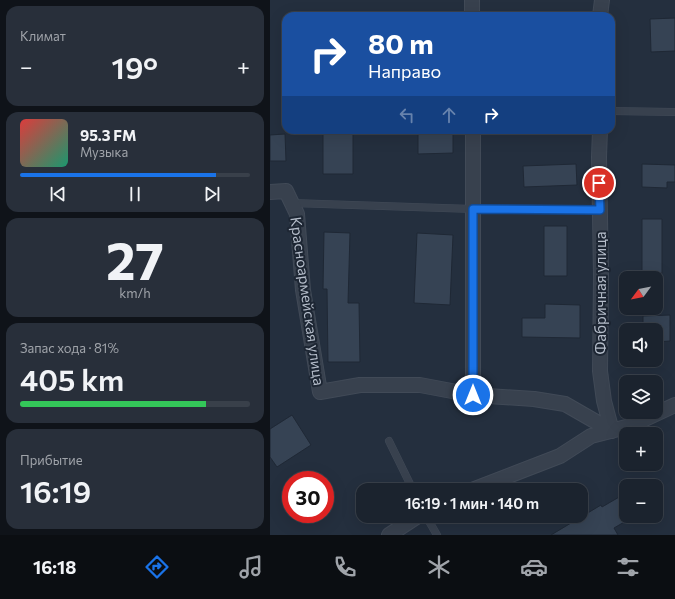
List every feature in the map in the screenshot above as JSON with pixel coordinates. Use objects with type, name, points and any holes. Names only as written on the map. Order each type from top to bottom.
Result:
[{"type":"street","points":[[472,0],[472,12]]},
{"type":"street","points":[[600,12],[602,0]]},
{"type":"street","points":[[473,134],[473,395]]},
{"type":"street","name":"Фабричная улица","points":[[600,134],[602,276],[600,371],[604,401],[612,431]]},
{"type":"street","name":"Красноармейская улица","points":[[270,192],[286,191],[297,214],[303,290],[320,392],[360,385],[420,385],[473,395],[534,399],[565,404],[612,431]]},
{"type":"street","points":[[490,483],[560,456],[591,436],[630,426],[675,405]]},
{"type":"street","points":[[389,535],[407,523]]},
{"type":"lane","points":[[615,111],[673,112]]},
{"type":"lane","points":[[292,203],[473,209],[600,210]]},
{"type":"lane","points":[[389,441],[410,483]]},
{"type":"lane","points":[[430,523],[437,535]]},
{"type":"building","points":[[675,18],[675,51],[651,52],[650,19]]},
{"type":"building","points":[[285,134],[286,161],[270,161],[270,135]]},
{"type":"building","points":[[323,134],[353,134],[353,174],[323,174]]},
{"type":"building","points":[[418,134],[453,134],[453,153],[418,154]]},
{"type":"building","points":[[576,164],[577,185],[524,187],[523,166]]},
{"type":"building","points":[[642,164],[675,165],[675,182],[667,182],[667,188],[642,187]]},
{"type":"building","points":[[642,219],[662,219],[662,271],[642,271]]},
{"type":"building","points":[[544,226],[567,226],[567,276],[544,276]]},
{"type":"building","points":[[324,232],[350,233],[348,303],[359,303],[360,362],[328,362],[327,289],[323,289]]},
{"type":"building","points":[[417,233],[453,235],[450,305],[414,303]]},
{"type":"building","points":[[545,304],[580,305],[580,338],[522,337],[522,318],[545,318]]},
{"type":"building","points":[[670,315],[670,341],[663,342],[663,323],[643,323],[643,316]]},
{"type":"building","points":[[292,415],[311,445],[277,467],[270,457],[270,429]]},
{"type":"building","points":[[619,497],[619,523],[623,523],[614,528],[618,535],[551,535],[571,523],[588,523],[588,513],[601,505],[602,507]]},
{"type":"route","points":[[473,395],[473,209],[600,210],[599,183]]}]
